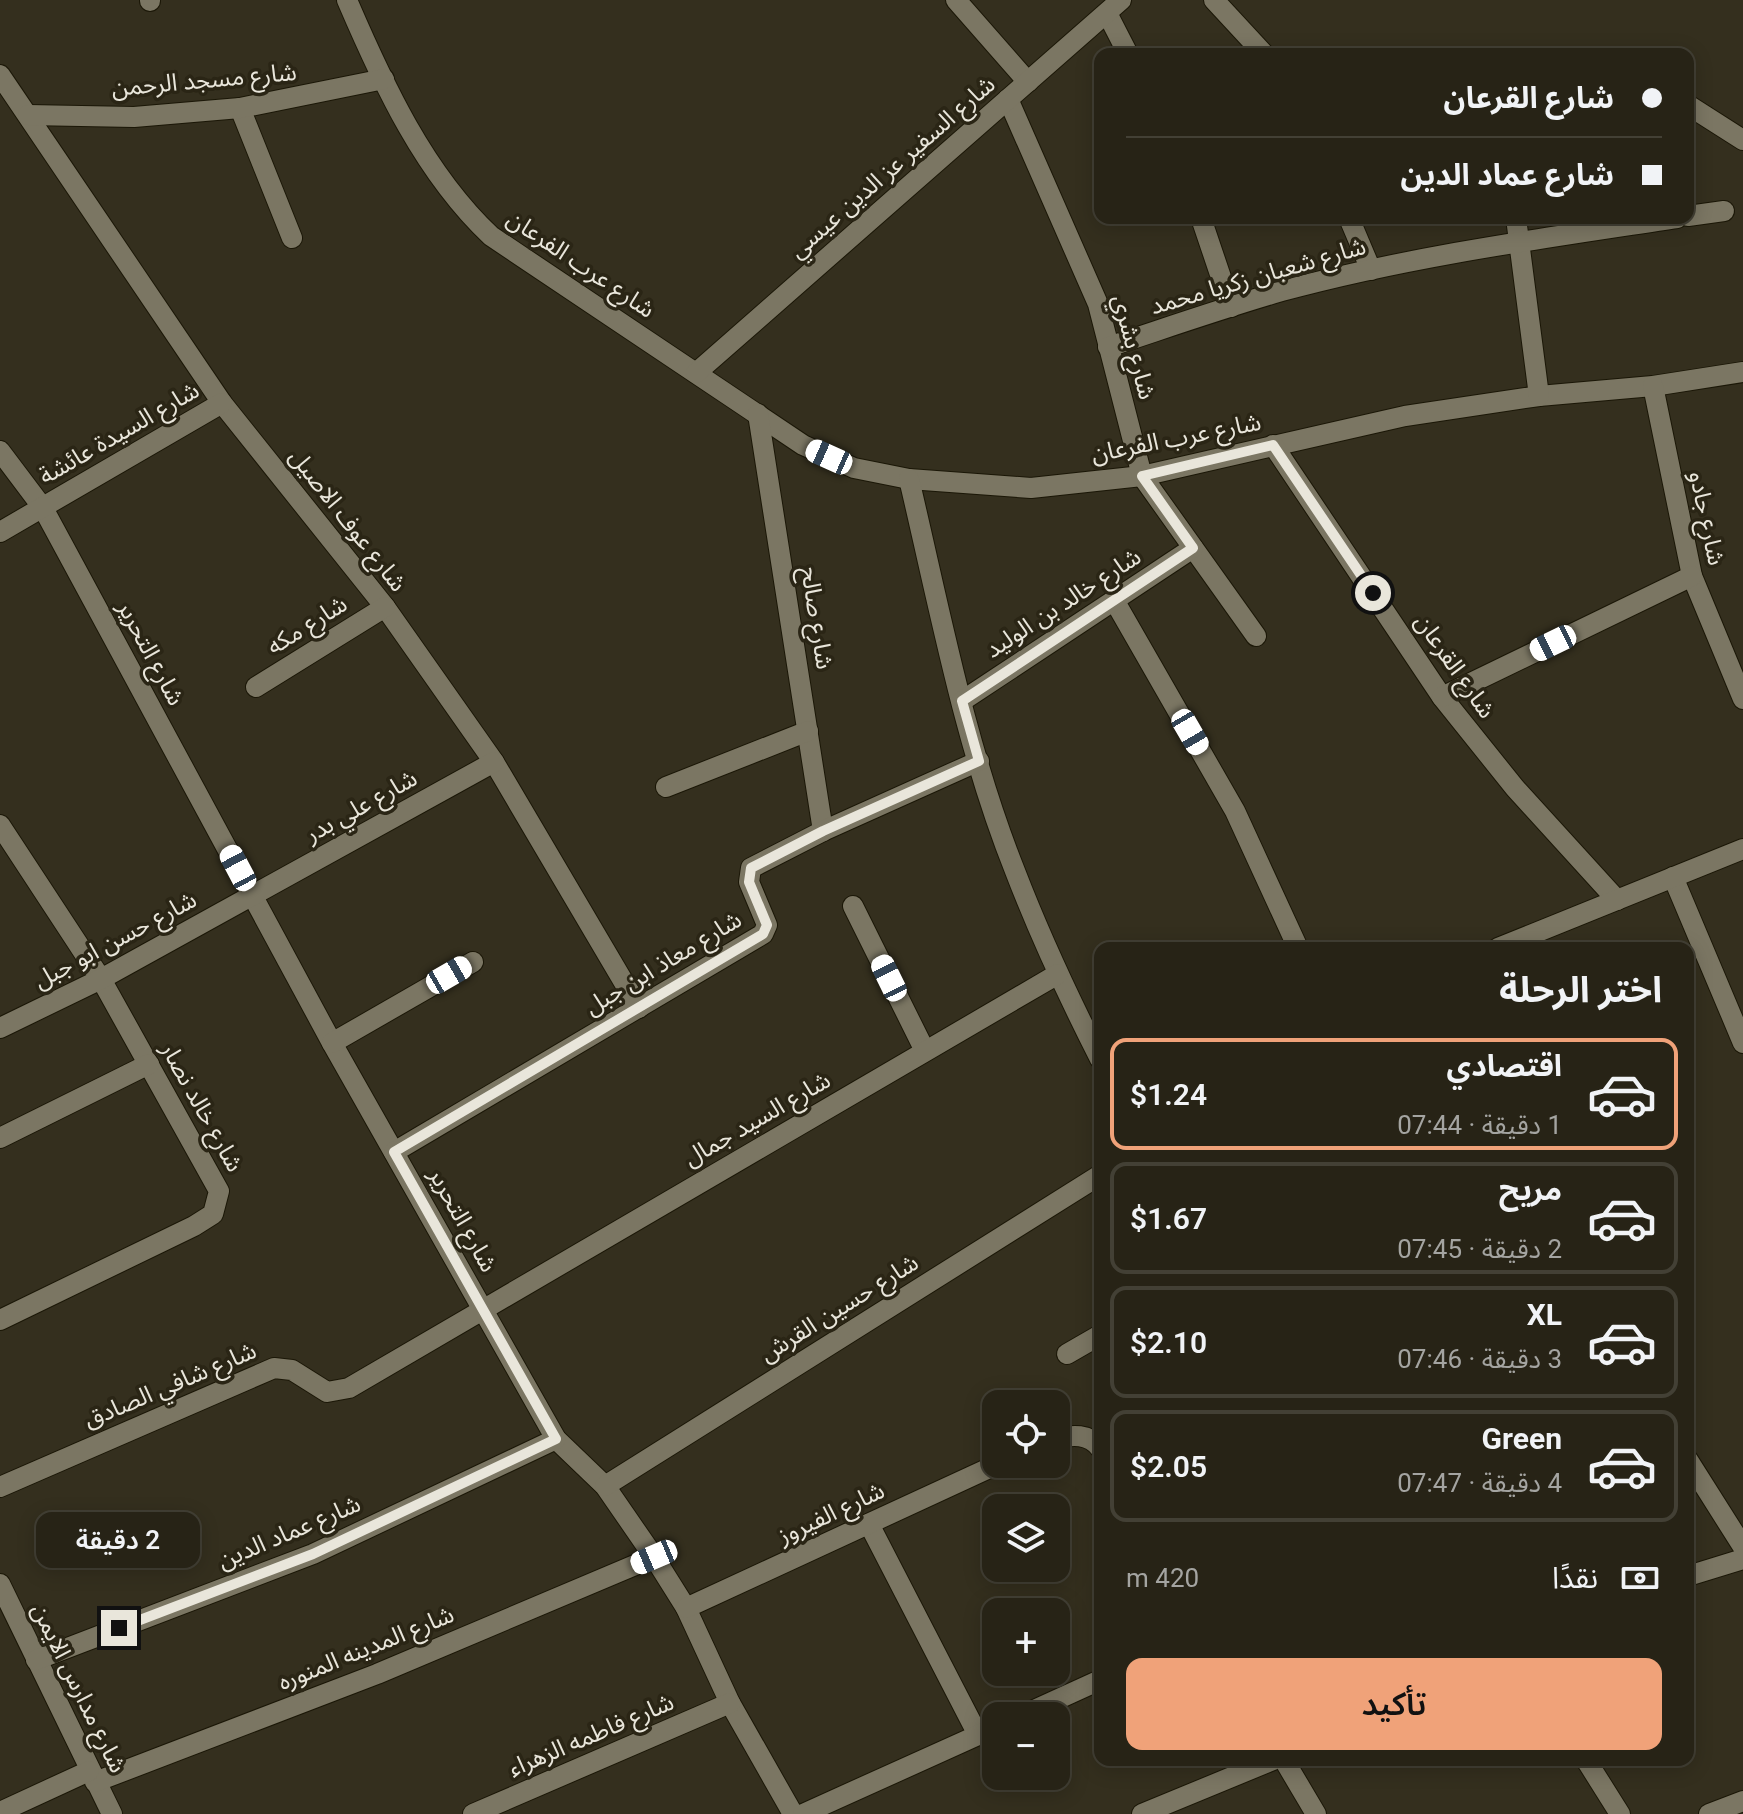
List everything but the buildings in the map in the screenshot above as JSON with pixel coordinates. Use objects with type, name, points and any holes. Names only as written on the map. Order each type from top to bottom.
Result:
[{"type":"street","name":"شارع عرب الفرعان","points":[[347,0],[384,79],[437,178],[462,209],[491,236],[803,445],[841,462],[909,479],[1031,488],[1142,476],[1405,416],[1539,396],[1653,386],[1743,372]]},
{"type":"street","points":[[956,0],[1028,82]]},
{"type":"street","points":[[1214,0],[1258,48]]},
{"type":"street","points":[[1114,6],[1126,48]]},
{"type":"street","name":"شارع السفير عز الدين عيسي","points":[[696,373],[1114,6]]},
{"type":"street","name":"شارع عوف الاصيل","points":[[0,75],[222,403],[385,607],[494,762],[639,1008]]},
{"type":"street","name":"شارع مسجد الرحمن","points":[[28,115],[134,117],[240,108],[384,79]]},
{"type":"street","name":"شارع بشري","points":[[1008,99],[1098,304],[1142,476],[1256,636]]},
{"type":"street","points":[[240,108],[292,238]]},
{"type":"street","points":[[1694,109],[1743,140]]},
{"type":"street","points":[[1694,215],[1724,211]]},
{"type":"street","points":[[1203,224],[1231,307]]},
{"type":"street","points":[[1352,224],[1371,270]]},
{"type":"street","points":[[1517,224],[1539,396]]},
{"type":"street","name":"شارع شعبان زكريا محمد","points":[[1108,347],[1231,307],[1371,270],[1519,241],[1636,224]]},
{"type":"street","name":"شارع جادو","points":[[1653,386],[1692,576],[1743,699]]},
{"type":"street","name":"شارع السيدة عائشة","points":[[0,532],[222,403]]},
{"type":"street","name":"شارع صالح","points":[[758,414],[823,831]]},
{"type":"street","name":"شارع القرعان","points":[[1273,445],[1442,697],[1515,788],[1617,900]]},
{"type":"street","name":"شارع التحرير","points":[[0,451],[43,508],[332,1043],[556,1439],[605,1486],[654,1557],[686,1608],[730,1703],[793,1814]]},
{"type":"street","points":[[909,479],[962,701],[1014,869],[1058,974],[1094,1047]]},
{"type":"street","name":"شارع خالد بن الوليد","points":[[962,701],[1193,548]]},
{"type":"street","points":[[1442,697],[1692,576]]},
{"type":"street","points":[[1114,600],[1235,811],[1295,942]]},
{"type":"street","name":"شارع مكه","points":[[256,687],[385,607]]},
{"type":"street","points":[[666,787],[808,731]]},
{"type":"street","name":"شارع معاذ ابن جبل","points":[[394,1152],[763,934],[767,925],[749,882],[751,868],[823,831],[979,761]]},
{"type":"street","name":"شارع علي بدر","points":[[253,896],[494,762]]},
{"type":"street","name":"شارع خالد نصار","points":[[0,825],[101,979],[219,1191],[213,1214],[0,1320]]},
{"type":"street","points":[[1513,942],[1743,849]]},
{"type":"street","points":[[1673,877],[1743,1043]]},
{"type":"street","name":"شارع حسن ابو جبل","points":[[0,1028],[101,979],[253,896]]},
{"type":"street","points":[[853,906],[925,1051]]},
{"type":"street","points":[[332,1043],[473,962]]},
{"type":"street","name":"شارع السيد جمال","points":[[482,1308],[1058,974]]},
{"type":"street","points":[[0,1138],[149,1064]]},
{"type":"street","name":"شارع حسين القرش","points":[[605,1486],[1094,1179]]},
{"type":"street","name":"شارع شافي الصادق","points":[[0,1487],[274,1368],[292,1370],[316,1387],[339,1392],[482,1308]]},
{"type":"street","points":[[1067,1354],[1094,1338]]},
{"type":"street","points":[[1070,1435],[1094,1442]]},
{"type":"street","name":"شارع عماد الدين","points":[[36,1660],[313,1554],[556,1439]]},
{"type":"street","points":[[1694,1469],[1743,1547]]},
{"type":"street","name":"شارع الفيروز","points":[[686,1608],[982,1471]]},
{"type":"street","points":[[869,1524],[982,1722]]},
{"type":"street","name":"شارع المدينه المنوره","points":[[0,1812],[377,1674],[654,1557]]},
{"type":"street","points":[[1694,1574],[1743,1559]]},
{"type":"street","name":"شارع مدارس الايمن","points":[[0,1584],[112,1814]]},
{"type":"street","points":[[1052,1702],[1094,1683]]},
{"type":"street","name":"شارع فاطمه الزهراء","points":[[473,1814],[730,1703]]},
{"type":"street","points":[[803,1814],[982,1733]]},
{"type":"street","points":[[1142,1814],[1258,1766]]},
{"type":"street","points":[[1288,1766],[1316,1814]]},
{"type":"street","points":[[1590,1766],[1620,1814]]},
{"type":"street","points":[[1709,1814],[1743,1801]]},
{"type":"route","points":[[119,1628],[313,1554],[556,1439],[394,1152],[763,934],[767,925],[749,882],[751,868],[823,831],[979,761],[962,701],[1193,548],[1142,476],[1273,445],[1373,593]]}]
